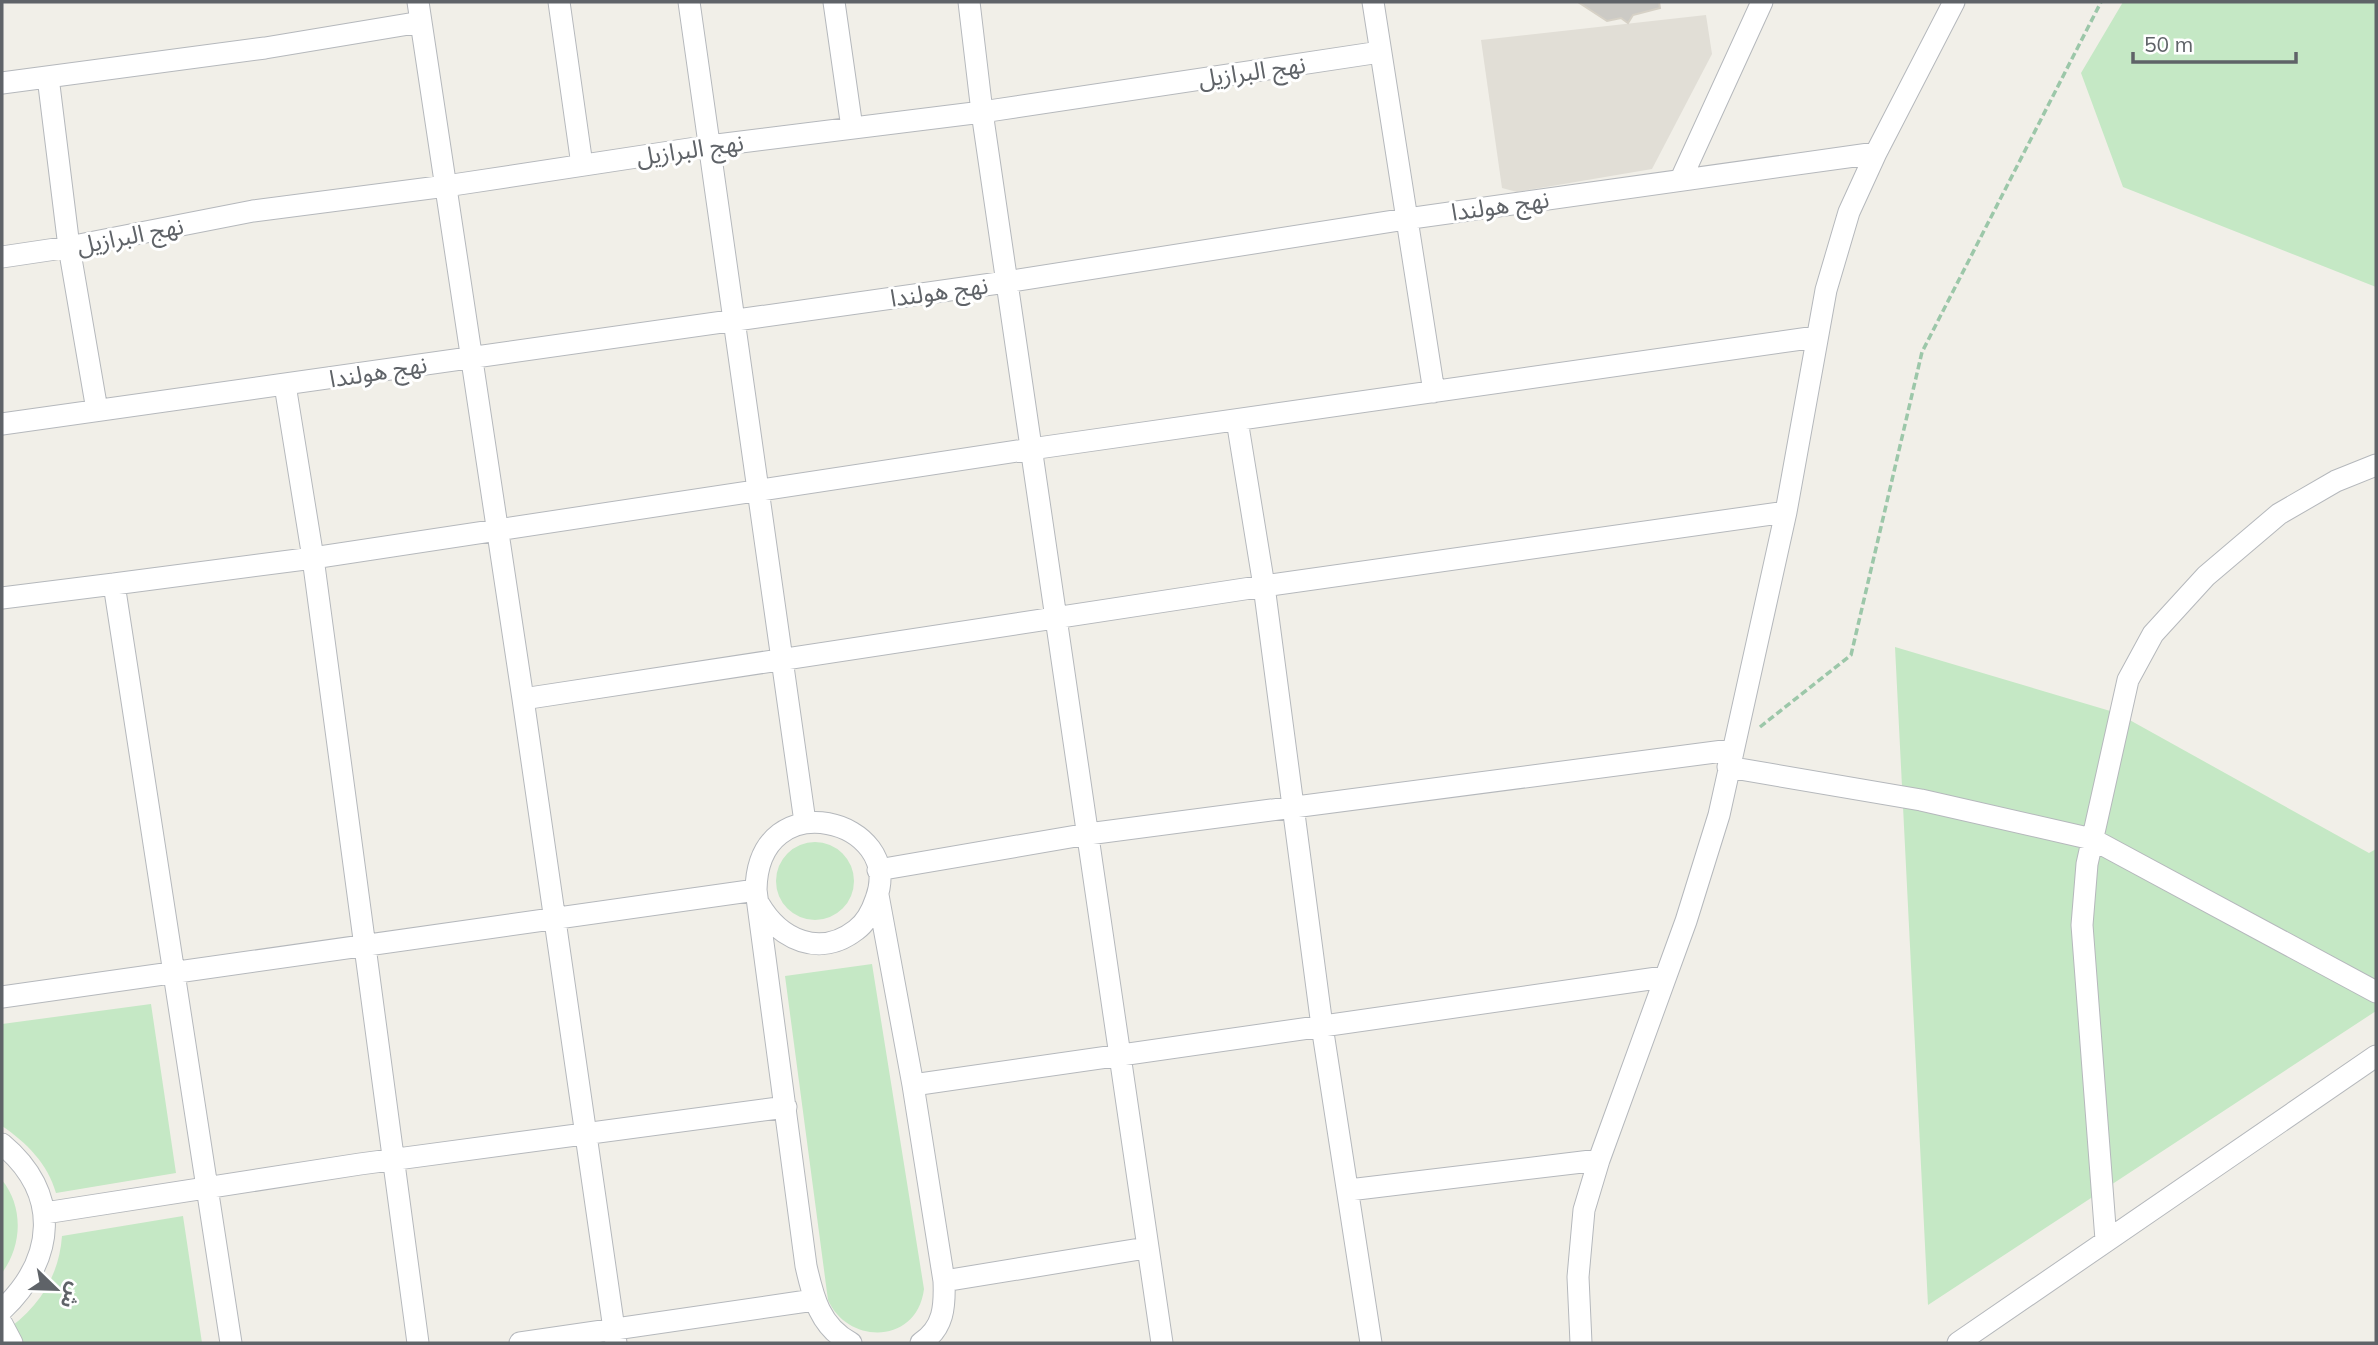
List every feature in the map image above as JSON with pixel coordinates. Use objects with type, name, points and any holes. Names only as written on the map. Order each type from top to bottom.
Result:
[{"type":"street","points":[[559,2],[582,165]]},
{"type":"street","points":[[688,2],[805,822]]},
{"type":"street","points":[[834,2],[852,128]]},
{"type":"street","points":[[969,2],[1006,282],[1161,1343]]},
{"type":"street","points":[[1373,2],[1434,392]]},
{"type":"street","points":[[1681,178],[1762,2]]},
{"type":"street","points":[[1581,1343],[1579,1244],[1584,1210],[1599,1160],[1704,866],[1786,512],[1826,290],[1849,212],[1876,153],[1954,2]]},
{"type":"street","points":[[2,83],[265,48],[420,12],[615,1337]]},
{"type":"street","name":"نهج البرازيل","points":[[2,257],[69,247],[253,211],[446,187],[709,146],[982,112],[1381,52]]},
{"type":"street","points":[[48,77],[69,247],[97,410]]},
{"type":"street","name":"نهج هولندا","points":[[2,424],[1006,282],[1681,178],[1876,153]]},
{"type":"street","points":[[2,598],[313,558],[1031,449],[1816,337]]},
{"type":"street","points":[[285,385],[313,558],[418,1343]]},
{"type":"street","points":[[1237,420],[1295,805],[1322,1026],[1371,1343]]},
{"type":"street","points":[[2106,1240],[2082,925],[2085,877],[2092,839],[2128,680],[2153,634],[2206,576],[2279,514],[2336,481],[2376,465]]},
{"type":"street","points":[[523,699],[1264,586],[1786,512]]},
{"type":"street","points":[[114,584],[230,1343]]},
{"type":"street","points":[[878,870],[1088,834],[1295,805],[1730,759],[2092,839],[2376,992]]},
{"type":"street","points":[[850,1343],[825,1322],[814,1300],[758,897],[757,872],[762,854],[773,839],[788,828],[805,822],[825,821],[843,826],[860,837],[872,852],[878,870],[878,895],[913,1085],[944,1281],[945,1304],[940,1324],[921,1343]]},
{"type":"street","points":[[758,897],[769,922],[784,935],[803,943],[822,944],[841,939],[858,929],[871,913],[878,895]]},
{"type":"street","points":[[2,997],[554,919],[758,897]]},
{"type":"street","points":[[913,1085],[1664,977]]},
{"type":"street","points":[[1958,1343],[2376,1056]]},
{"type":"street","points":[[45,1213],[394,1160],[786,1107]]},
{"type":"street","points":[[2,1144],[19,1159],[37,1187],[45,1213],[42,1249],[30,1278],[2,1310]]},
{"type":"street","points":[[1349,1190],[1599,1160]]},
{"type":"street","points":[[944,1281],[1146,1248]]},
{"type":"street","points":[[520,1343],[615,1337],[814,1300]]},
{"type":"street","points":[[2,1324],[12,1343]]},
{"type":"path","points":[[1730,759],[1851,655],[1922,352],[2101,2]]},
{"type":"shaded area","points":[[1706,15],[1712,54],[1652,169],[1517,192],[1502,188],[1481,40]]},
{"type":"green space","points":[[2123,2],[2376,2],[2376,287],[2123,187],[2081,73]]},
{"type":"green space","points":[[1895,647],[2117,713],[2369,853],[2376,849],[2376,1011],[1928,1305]]},
{"type":"green space","points":[[815,842],[830,845],[843,853],[851,866],[854,881],[851,896],[843,909],[830,917],[815,920],[800,917],[787,909],[779,896],[776,881],[779,866],[787,853],[800,845]]},
{"type":"green space","points":[[872,964],[924,1289],[919,1307],[909,1321],[896,1329],[881,1332],[865,1331],[850,1325],[838,1315],[828,1300],[785,976]]},
{"type":"green space","points":[[151,1004],[176,1173],[56,1193],[42,1163],[2,1126],[2,1024]]},
{"type":"green space","points":[[2,1180],[14,1202],[18,1226],[14,1251],[2,1273]]},
{"type":"green space","points":[[183,1216],[202,1343],[2,1343],[2,1333],[26,1314],[44,1292],[56,1266],[62,1236]]},
{"type":"building","points":[[1578,2],[1659,2],[1660,8],[1633,15],[1628,23],[1621,18],[1607,21]]}]
